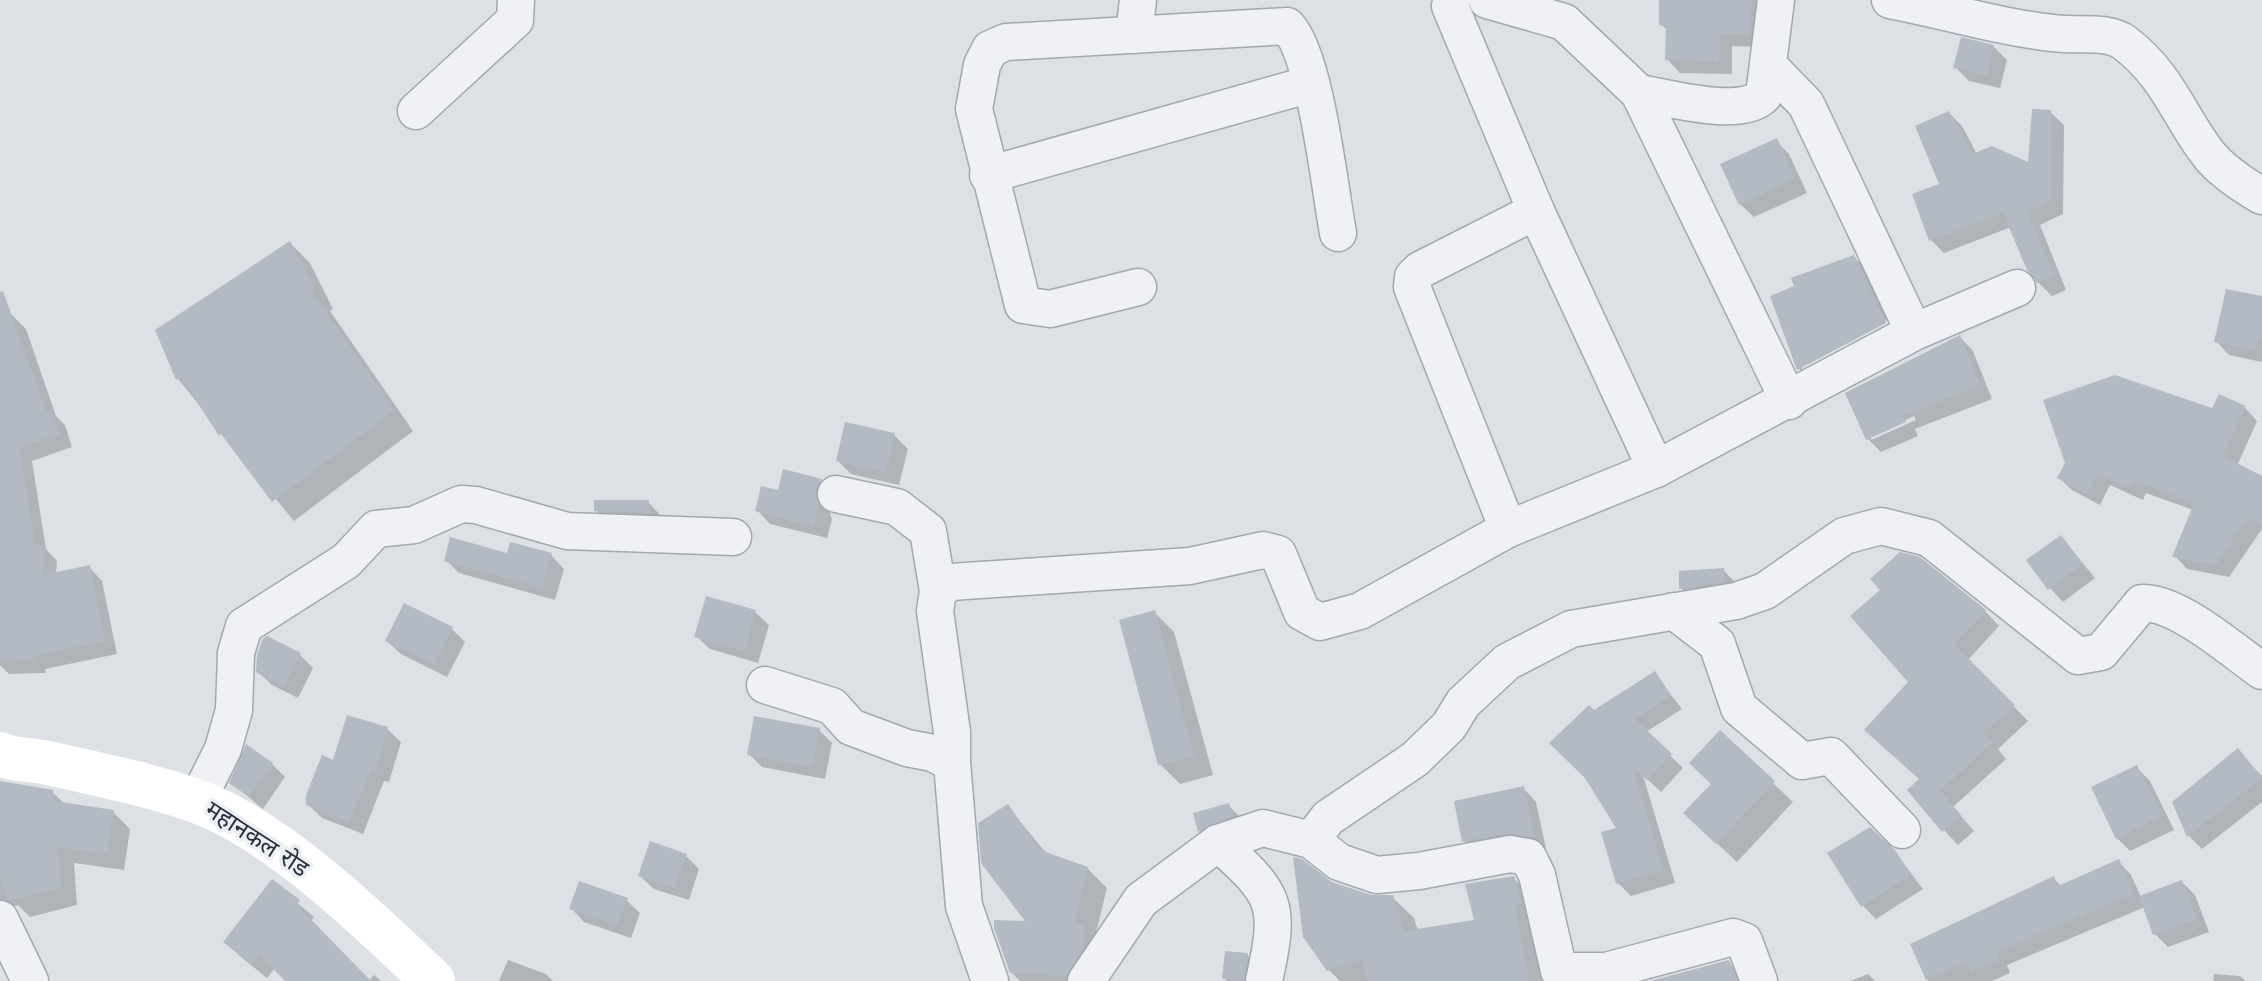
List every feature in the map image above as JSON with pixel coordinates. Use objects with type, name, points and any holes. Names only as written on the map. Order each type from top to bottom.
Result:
[{"type":"main road","name":"महानकल रोड","points":[[0,754],[96,773],[197,801],[247,827],[356,908],[432,981]]},
{"type":"street","points":[[416,111],[515,20],[516,0]]},
{"type":"street","points":[[1134,35],[1138,0]]},
{"type":"street","points":[[1452,0],[1450,6],[1536,211],[1656,469]]},
{"type":"street","points":[[1487,0],[1564,22],[1639,93],[1789,401]]},
{"type":"street","points":[[1639,93],[1734,107],[1756,104],[1764,95],[1776,0]]},
{"type":"street","points":[[1890,0],[2062,34],[2096,34],[2122,41],[2152,68],[2174,96],[2209,156],[2240,183],[2262,196]]},
{"type":"street","points":[[1138,287],[1050,309],[1023,305],[988,175],[974,109],[982,65],[990,49],[1006,42],[1287,26],[1298,36],[1311,84],[1338,233]]},
{"type":"street","points":[[1769,66],[1806,104],[1914,332]]},
{"type":"street","points":[[988,175],[1311,84]]},
{"type":"street","points":[[1508,529],[1412,287],[1413,277],[1420,270],[1536,211]]},
{"type":"street","points":[[938,591],[951,582],[1190,566],[1263,550],[1278,554],[1302,612],[1320,622],[1360,611],[1508,529],[1656,469],[1914,332],[2017,288]]},
{"type":"street","points":[[836,494],[897,507],[928,531],[938,591],[935,611],[952,732],[964,906],[990,981]]},
{"type":"street","points":[[197,801],[223,749],[230,723],[236,653],[244,626],[346,561],[376,529],[390,525],[414,525],[461,504],[567,531],[733,537]]},
{"type":"street","points":[[1311,840],[1328,818],[1415,759],[1449,726],[1463,703],[1507,662],[1571,629],[1736,601],[1765,591],[1844,536],[1881,526],[1929,538],[2078,656],[2101,652],[2142,603],[2154,603],[2194,623],[2262,671]]},
{"type":"street","points":[[1674,611],[1717,644],[1739,708],[1802,761],[1831,756],[1902,830]]},
{"type":"street","points":[[765,685],[832,706],[851,727],[907,748],[933,753],[952,763]]},
{"type":"street","points":[[1086,981],[1141,900],[1218,843],[1263,828],[1311,840],[1339,862],[1377,875],[1419,871],[1510,854],[1528,857],[1537,875],[1560,976],[1606,971],[1733,937],[1744,941],[1759,981]]},
{"type":"street","points":[[1218,843],[1253,874],[1273,904],[1272,945],[1264,981]]},
{"type":"street","points":[[0,919],[30,981]]},
{"type":"building","points":[[1659,0],[1752,0],[1750,34],[1720,33],[1719,62],[1665,60],[1666,26],[1659,25]]},
{"type":"building","points":[[1961,37],[1994,45],[1987,76],[1953,68]]},
{"type":"building","points":[[2032,109],[2051,110],[2051,200],[2028,212],[2054,276],[2037,283],[2027,270],[2003,213],[1929,241],[1912,194],[1939,184],[1915,126],[1949,111],[1972,154],[1992,146],[2028,162]]},
{"type":"building","points":[[1777,138],[1795,179],[1739,205],[1720,164]]},
{"type":"building","points":[[290,241],[315,289],[311,291],[395,410],[272,502],[221,434],[219,436],[181,377],[176,380],[155,330]]},
{"type":"building","points":[[1854,255],[1886,323],[1797,370],[1770,296],[1794,286],[1791,278]]},
{"type":"building","points":[[2226,289],[2262,296],[2262,339],[2258,338],[2255,351],[2214,342]]},
{"type":"building","points":[[3,291],[46,411],[52,410],[60,434],[20,447],[35,545],[44,545],[43,575],[90,565],[105,641],[33,656],[34,660],[0,661],[0,292]]},
{"type":"building","points":[[1960,335],[1980,385],[1903,416],[1906,422],[1866,440],[1845,393]]},
{"type":"building","points":[[2115,375],[2212,408],[2219,394],[2246,406],[2223,456],[2262,476],[2262,526],[2247,517],[2216,565],[2172,557],[2194,503],[2133,481],[2130,488],[2097,474],[2087,494],[2057,478],[2065,463],[2043,400]]},
{"type":"building","points":[[845,422],[895,433],[886,473],[836,461]]},
{"type":"building","points":[[783,469],[822,479],[815,490],[819,505],[814,526],[755,511],[761,486],[778,490]]},
{"type":"building","points":[[594,500],[649,500],[649,513],[594,511]]},
{"type":"building","points":[[2061,535],[2083,564],[2048,590],[2026,560]]},
{"type":"building","points":[[450,537],[507,553],[510,542],[552,553],[542,588],[444,561]]},
{"type":"building","points":[[1900,552],[1920,557],[1986,610],[1954,644],[2015,705],[1984,733],[1993,742],[1940,791],[1961,815],[1942,832],[1907,790],[1919,779],[1864,730],[1908,682],[1850,616],[1880,590],[1870,579]]},
{"type":"building","points":[[1724,568],[1725,582],[1679,589],[1679,571]]},
{"type":"building","points":[[706,596],[756,610],[745,651],[694,637]]},
{"type":"building","points":[[404,603],[453,627],[434,665],[385,641]]},
{"type":"building","points":[[1155,610],[1194,756],[1158,765],[1119,620]]},
{"type":"building","points":[[267,636],[301,653],[284,686],[256,672],[257,656],[262,640]]},
{"type":"building","points":[[1655,671],[1671,695],[1635,719],[1672,754],[1647,780],[1633,767],[1663,870],[1616,884],[1601,832],[1616,828],[1585,778],[1549,743],[1589,705],[1594,710]]},
{"type":"building","points":[[347,715],[388,727],[376,770],[371,769],[349,822],[306,805],[306,795],[322,755],[333,760]]},
{"type":"building","points":[[754,716],[820,728],[812,767],[747,755]]},
{"type":"building","points":[[1720,730],[1775,781],[1716,844],[1683,813],[1711,784],[1689,763]]},
{"type":"building","points":[[246,744],[273,763],[249,797],[229,783]]},
{"type":"building","points":[[2238,748],[2262,778],[2187,837],[2172,802]]},
{"type":"building","points":[[2137,765],[2162,816],[2116,839],[2091,787]]},
{"type":"building","points":[[0,781],[53,790],[54,801],[114,810],[107,854],[58,847],[61,888],[8,900],[0,877]]},
{"type":"building","points":[[1524,786],[1534,837],[1507,833],[1462,842],[1454,801]]},
{"type":"building","points":[[1229,803],[1233,816],[1198,832],[1193,813]]},
{"type":"building","points":[[1008,804],[1040,850],[1088,867],[1074,923],[1084,924],[1083,948],[1066,976],[1010,973],[994,928],[994,920],[1025,921],[981,863],[978,823]]},
{"type":"building","points":[[1870,827],[1895,850],[1911,875],[1861,907],[1827,853]]},
{"type":"building","points":[[650,841],[687,854],[675,888],[638,876]]},
{"type":"building","points":[[1293,857],[1302,859],[1332,882],[1371,895],[1393,895],[1404,931],[1474,920],[1465,884],[1514,876],[1522,904],[1515,906],[1529,981],[1367,981],[1362,959],[1327,971],[1303,937]]},
{"type":"building","points":[[2119,859],[2133,894],[1996,952],[1999,960],[1971,972],[1967,962],[1926,980],[1910,944],[2054,876],[2058,886]]},
{"type":"building","points":[[272,879],[300,900],[297,905],[371,981],[285,981],[259,954],[251,964],[223,942]]},
{"type":"building","points":[[2182,880],[2197,919],[2153,935],[2139,896]]},
{"type":"building","points":[[579,881],[628,898],[617,926],[569,909]]},
{"type":"building","points":[[1225,951],[1248,953],[1244,981],[1222,979]]},
{"type":"building","points":[[1729,960],[1737,981],[1650,981]]}]
